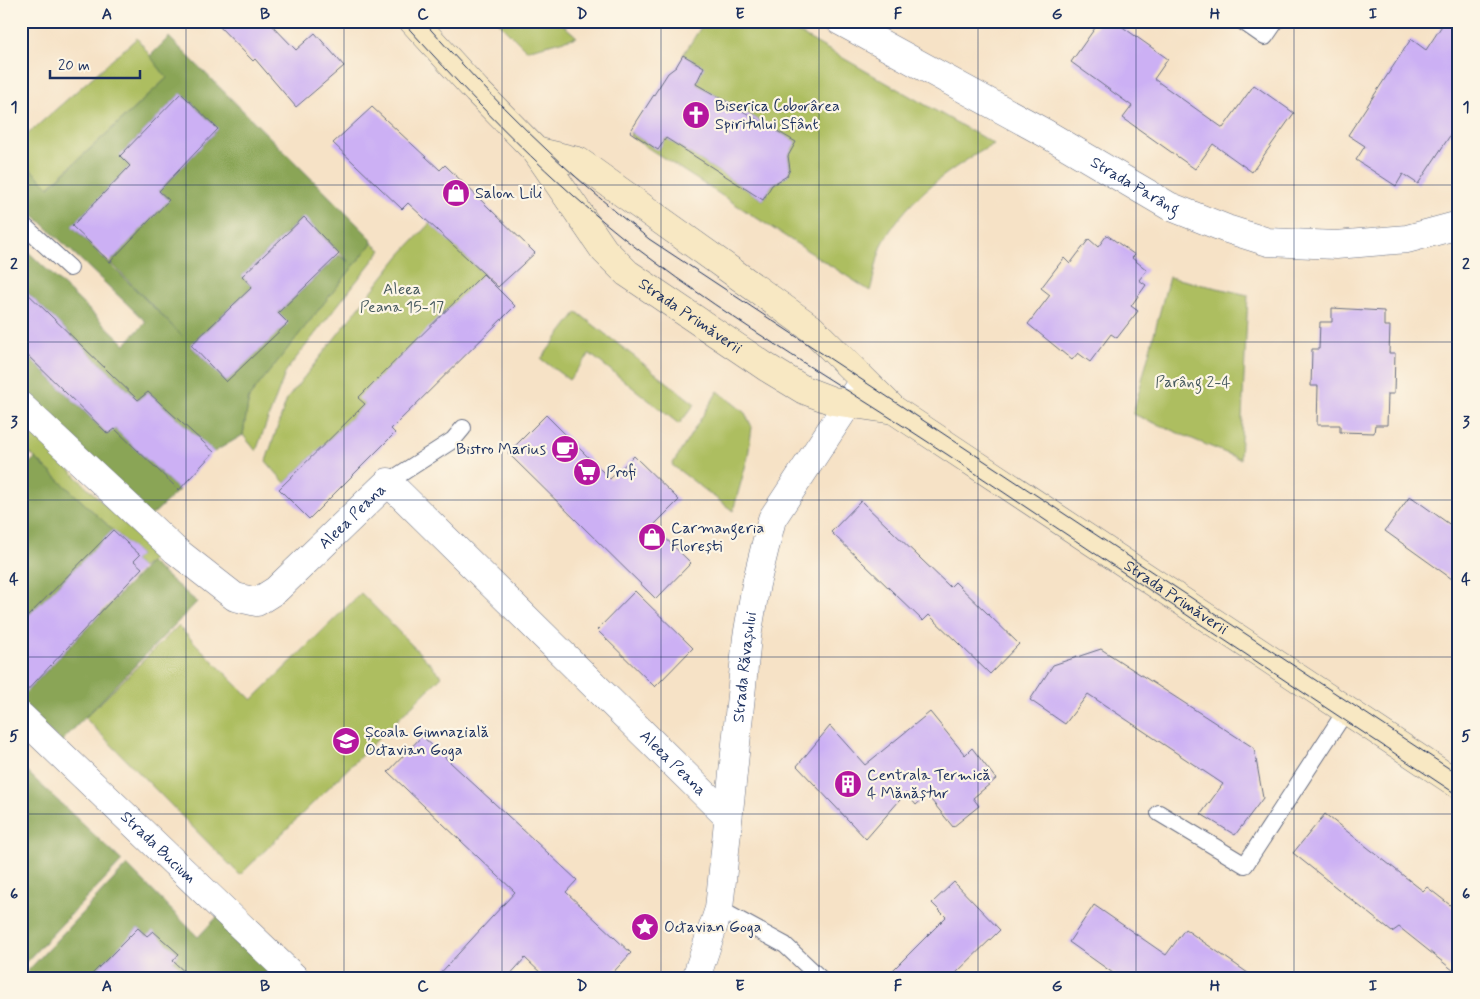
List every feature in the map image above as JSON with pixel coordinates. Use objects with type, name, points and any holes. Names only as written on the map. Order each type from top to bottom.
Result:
[{"type":"main road","name":"Strada Primăverii","points":[[413,21],[477,91],[536,151],[604,250],[627,273],[766,368],[804,390],[818,397],[856,393],[894,410],[1459,785]]},
{"type":"main road","points":[[536,151],[578,161],[811,328],[856,393]]},
{"type":"street","name":"Strada Parâng","points":[[840,21],[1045,133],[1169,206],[1227,229],[1268,242],[1336,245],[1407,239],[1459,226]]},
{"type":"street","name":"Strada Răvașului","points":[[696,978],[719,909],[747,636],[756,584],[772,519],[856,393]]},
{"type":"street","name":"Aleea Peana","points":[[21,406],[174,550],[235,597],[258,602],[276,590],[388,482],[728,817]]},
{"type":"street","name":"Strada Bucium","points":[[21,716],[295,978]]},
{"type":"lane","points":[[1242,21],[1265,37],[1276,21]]},
{"type":"lane","points":[[21,223],[70,268]]},
{"type":"lane","points":[[388,482],[453,440],[463,428]]},
{"type":"lane","points":[[1159,813],[1245,865],[1346,709]]},
{"type":"lane","points":[[719,909],[785,946],[820,978]]},
{"type":"green space","points":[[497,21],[559,21],[577,37],[526,50]]},
{"type":"green space","points":[[705,21],[778,21],[994,144],[963,162],[933,184],[907,209],[882,245],[870,291],[631,137],[630,132],[658,150],[666,138],[763,200],[772,185],[787,176],[790,169],[788,156],[796,142],[696,84],[704,67],[683,55]]},
{"type":"green space","points":[[169,37],[371,238],[372,243],[249,397],[243,435],[214,452],[148,392],[138,400],[21,287],[21,245],[125,344],[146,322],[21,203],[21,160],[49,187],[167,78],[150,56]],"holes":[[[181,93],[218,129],[159,191],[168,199],[110,262],[182,336],[72,226],[130,166],[120,156]],[[303,217],[349,262],[339,255],[278,313],[287,323],[226,382],[190,345],[252,287],[242,276]]]},
{"type":"green space","points":[[137,38],[167,78],[48,187],[21,160],[21,140]]},
{"type":"green space","name":"Aleea Peana 15-17","points":[[430,223],[484,274],[359,398],[365,404],[285,483],[266,461],[287,399],[400,255]]},
{"type":"green space","points":[[372,243],[381,250],[286,371],[256,451],[243,435],[249,397]]},
{"type":"green space","name":"Parâng 2-4","points":[[1169,277],[1248,295],[1240,459],[1133,414]]},
{"type":"green space","points":[[577,312],[695,404],[679,424],[590,354],[569,380],[541,359]]},
{"type":"green space","points":[[21,349],[107,434],[115,429],[179,490],[150,517],[21,389]]},
{"type":"green space","points":[[718,391],[745,413],[752,427],[748,457],[733,511],[672,465]]},
{"type":"green space","points":[[21,422],[157,556],[142,568],[134,561],[140,555],[21,445]]},
{"type":"green space","points":[[35,458],[113,530],[21,623],[21,471]]},
{"type":"green space","points":[[150,562],[197,602],[61,742],[21,704],[21,681],[29,689]]},
{"type":"green space","points":[[361,593],[442,676],[240,875],[85,718],[178,626],[252,700]]},
{"type":"green space","points":[[21,766],[122,861],[21,967],[21,908],[26,903],[21,899]]},
{"type":"green space","points":[[127,865],[198,937],[219,915],[286,978],[192,978],[173,961],[179,954],[153,932],[147,936],[138,928],[88,978],[21,978]]},
{"type":"building","points":[[214,21],[268,21],[296,50],[315,33],[344,66],[296,107],[255,59],[253,61]]},
{"type":"building","points":[[1100,21],[1114,21],[1168,59],[1154,79],[1223,128],[1254,85],[1294,113],[1252,172],[1213,144],[1195,169],[1123,118],[1132,106],[1071,62]]},
{"type":"building","points":[[1445,21],[1459,21],[1459,122],[1418,184],[1403,174],[1396,186],[1356,160],[1365,146],[1348,135],[1411,39],[1426,50]]},
{"type":"building","name":"Biserica Coborârea Spiritului Sfânt","points":[[683,55],[704,67],[696,84],[796,142],[788,156],[790,169],[787,176],[772,185],[763,200],[666,138],[658,150],[630,132],[668,73],[676,67]]},
{"type":"building","points":[[181,93],[218,129],[159,191],[169,200],[110,262],[72,226],[130,166],[120,156]]},
{"type":"building","points":[[372,107],[440,170],[445,165],[535,253],[498,287],[408,203],[402,209],[333,143]]},
{"type":"building","points":[[304,217],[339,254],[278,313],[288,323],[226,382],[191,345],[252,287],[242,276]]},
{"type":"building","points":[[1107,235],[1135,255],[1132,258],[1147,270],[1139,280],[1146,285],[1131,306],[1138,311],[1117,338],[1111,334],[1090,362],[1078,353],[1072,360],[1028,324],[1050,295],[1041,288],[1064,258],[1070,264],[1089,239],[1098,247]]},
{"type":"building","points":[[483,274],[515,306],[391,429],[395,433],[309,519],[279,489],[365,404],[358,398]]},
{"type":"building","points":[[21,287],[138,400],[148,392],[214,452],[179,490],[115,429],[108,434],[21,349]]},
{"type":"building","points":[[1332,308],[1384,311],[1384,326],[1390,326],[1389,353],[1395,353],[1394,394],[1388,394],[1387,425],[1375,425],[1374,433],[1340,432],[1340,425],[1317,425],[1318,386],[1311,386],[1312,349],[1319,349],[1320,322],[1332,322]]},
{"type":"building","points":[[546,415],[610,479],[634,456],[679,500],[653,526],[691,563],[656,599],[508,453]]},
{"type":"building","points":[[1410,496],[1459,531],[1459,584],[1385,531]]},
{"type":"building","points":[[861,501],[950,587],[955,582],[1019,644],[990,674],[929,615],[923,621],[831,532]]},
{"type":"building","points":[[113,530],[140,555],[134,561],[142,568],[21,697],[21,623]]},
{"type":"building","points":[[635,591],[693,648],[655,687],[597,630]]},
{"type":"building","points":[[1101,649],[1254,748],[1263,798],[1235,835],[1201,814],[1223,784],[1088,694],[1065,724],[1030,700],[1053,665]]},
{"type":"building","points":[[930,712],[965,755],[972,748],[996,779],[973,798],[979,806],[953,827],[927,795],[916,805],[906,793],[866,839],[797,766],[830,726],[865,765]]},
{"type":"building","points":[[422,736],[577,880],[566,892],[631,953],[608,978],[546,978],[525,958],[507,978],[436,978],[515,892],[388,772]]},
{"type":"building","points":[[1325,814],[1423,891],[1427,887],[1459,912],[1459,975],[1399,927],[1392,932],[1293,853]]},
{"type":"building","points":[[954,882],[1000,930],[951,978],[885,978],[946,917],[932,903]]},
{"type":"building","points":[[1094,905],[1166,955],[1185,929],[1255,978],[1120,978],[1069,942]]},
{"type":"building","points":[[138,928],[147,936],[153,931],[179,954],[173,961],[191,978],[88,978]]},
{"type":"tram line","points":[[402,21],[458,82],[545,170],[607,224],[676,278],[753,330],[948,455],[1459,796]]},
{"type":"tram line","points":[[423,21],[531,135],[559,162],[649,239],[1459,775]]},
{"type":"place","name":"Biserica Coborârea Spiritului Sfânt","points":[[696,115]]},
{"type":"place","name":"Salon Lili","points":[[456,193]]},
{"type":"place","name":"Bistro Marius","points":[[565,449]]},
{"type":"place","name":"Profi","points":[[587,472]]},
{"type":"place","name":"Carmangeria Florești","points":[[652,537]]},
{"type":"place","name":"Școala Gimnazială Octavian Goga","points":[[346,741]]},
{"type":"place","name":"Centrala Termică 4 Mănăștur","points":[[848,784]]},
{"type":"place","name":"Octavian Goga","points":[[645,927]]}]
